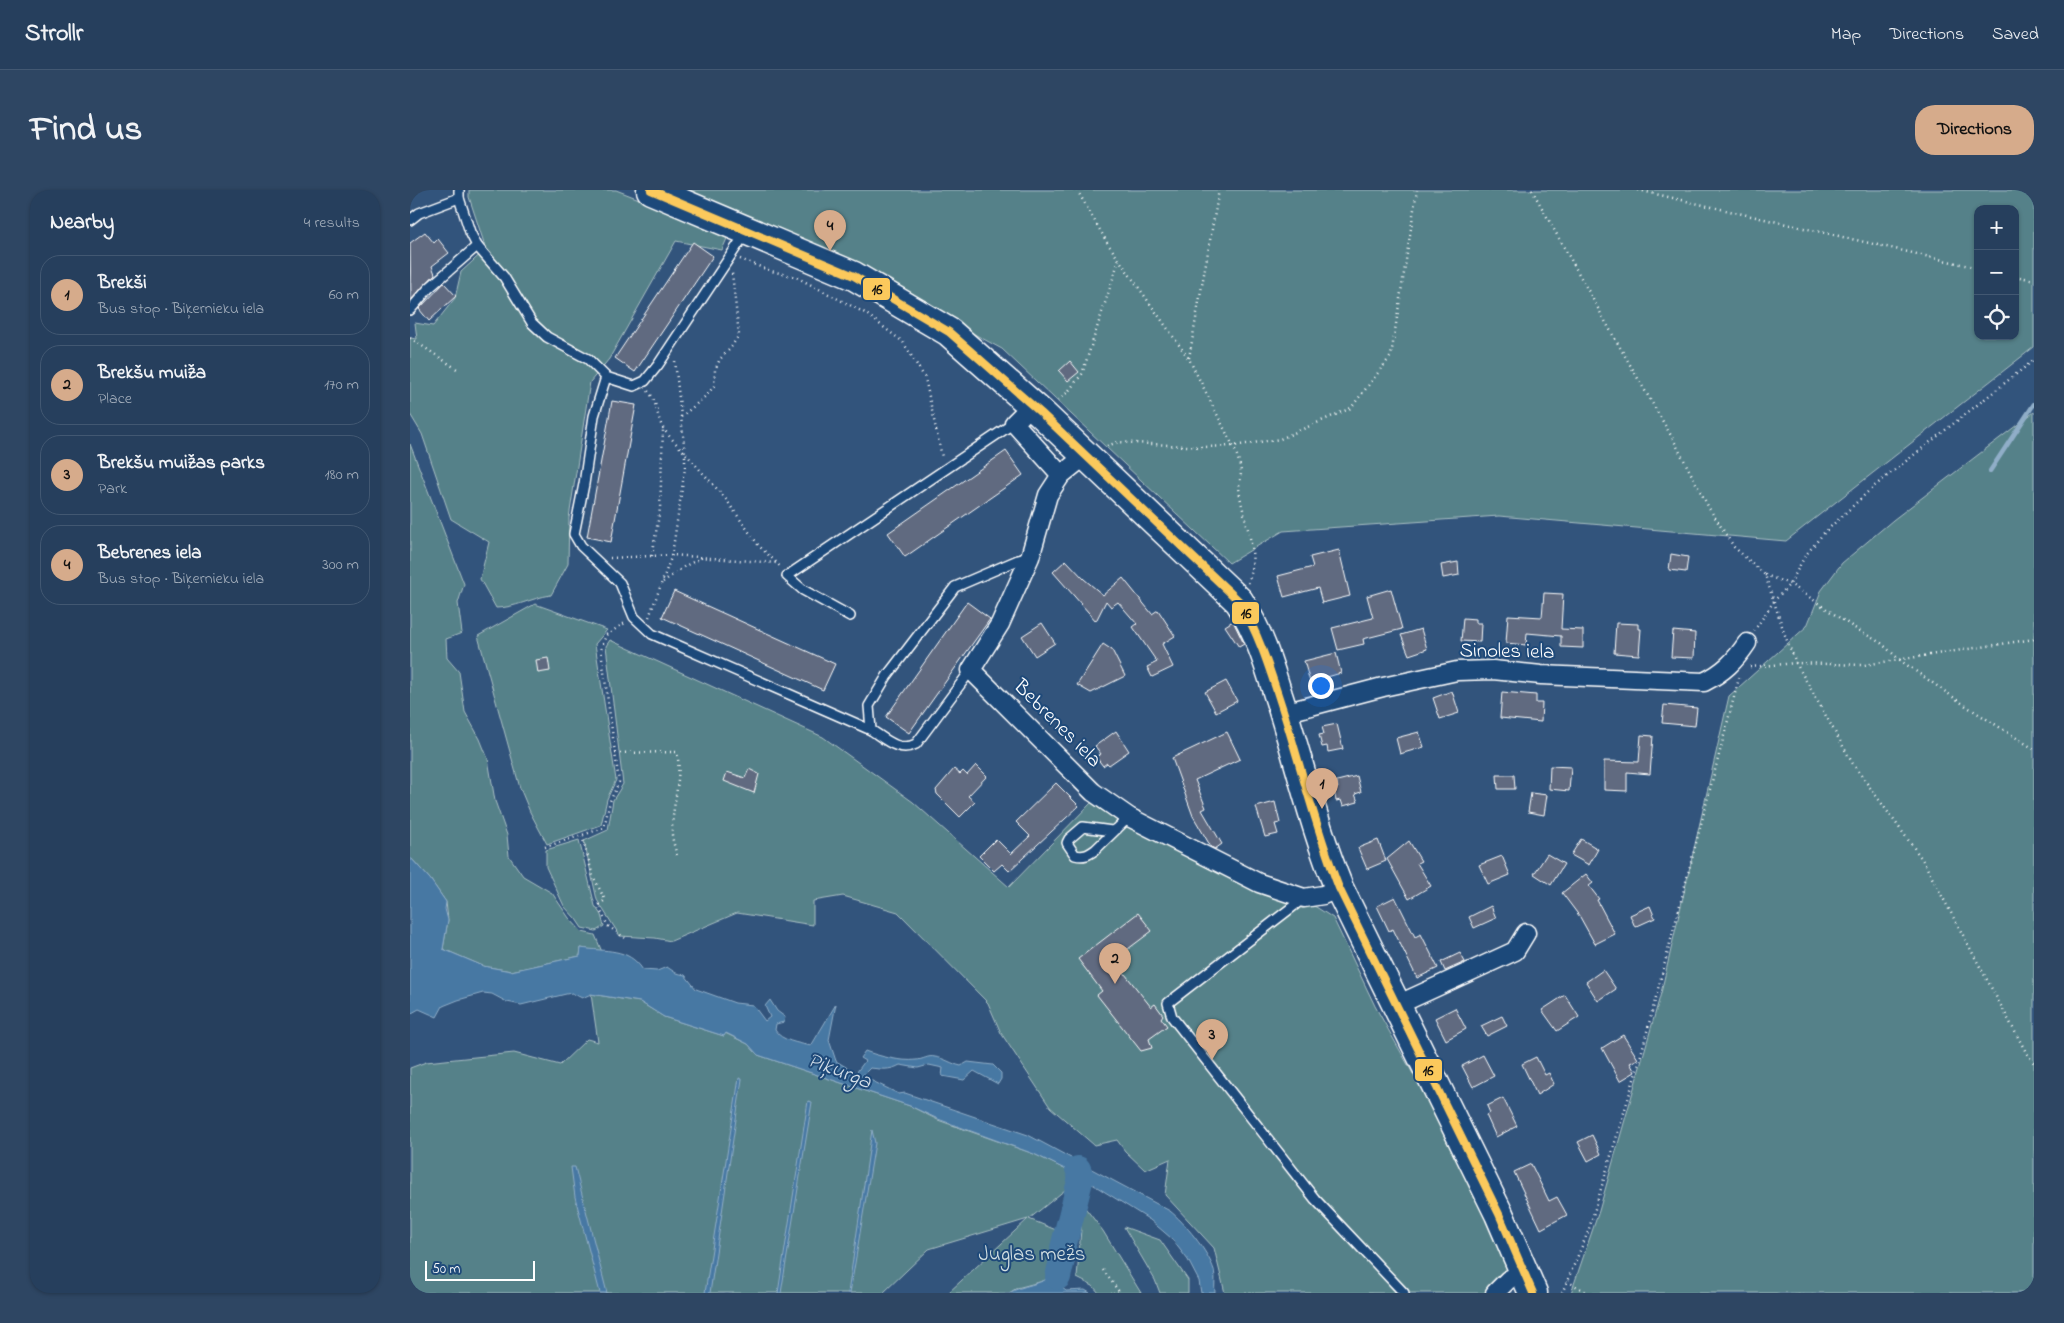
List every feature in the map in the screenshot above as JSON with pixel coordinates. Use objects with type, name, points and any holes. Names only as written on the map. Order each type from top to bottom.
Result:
[{"type":"main road","points":[[651,190],[854,276],[949,332],[1029,414],[1086,455],[1239,601],[1252,620],[1260,638],[1326,857],[1339,888],[1495,1206],[1529,1282]]},
{"type":"street","points":[[1029,414],[1061,475]]},
{"type":"street","points":[[971,670],[1000,624],[1030,557],[1048,495],[1061,475],[1086,455]]},
{"type":"street","points":[[1735,661],[1747,643]]},
{"type":"street","name":"Sinoles iela","points":[[1284,713],[1383,687],[1457,671],[1493,670],[1541,675],[1704,682],[1721,674],[1735,661]]},
{"type":"street","name":"Bebrenes iela","points":[[971,670],[1123,823],[1259,883],[1304,898]]},
{"type":"street","points":[[1304,898],[1322,895],[1339,888]]},
{"type":"street","points":[[1397,1006],[1515,951],[1526,933]]},
{"type":"street","points":[[1495,1293],[1508,1280],[1529,1282]]},
{"type":"lane","points":[[410,220],[459,194],[470,232],[477,246],[504,277],[532,323],[547,337],[588,359],[606,377],[634,386],[645,381],[748,230]]},
{"type":"lane","points":[[410,310],[429,288],[477,246]]},
{"type":"lane","points":[[606,377],[594,416],[574,534],[580,546],[596,559],[620,584],[634,616],[644,627],[669,642],[871,730],[899,747],[908,748],[916,744],[971,670]]},
{"type":"lane","points":[[850,616],[803,590],[788,576],[945,468],[1029,414]]},
{"type":"lane","points":[[871,730],[869,706],[887,676],[955,588],[1018,560],[1030,557]]},
{"type":"lane","points":[[1123,823],[1095,850],[1082,856],[1076,855],[1069,848],[1068,839],[1083,827],[1112,831],[1123,823]]},
{"type":"lane","points":[[1304,898],[1168,1003],[1172,1017],[1315,1199],[1404,1293]]},
{"type":"path","points":[[1077,190],[1119,260],[1189,359],[1238,458],[1241,472],[1239,487],[1253,559],[1252,574],[1239,601]]},
{"type":"path","points":[[1189,359],[1219,190]]},
{"type":"path","points":[[1086,455],[1118,442],[1203,447],[1233,446],[1280,439],[1351,408],[1391,356],[1416,190]]},
{"type":"path","points":[[1532,190],[1614,338],[1673,439],[1709,508],[1734,547],[1765,575],[1790,584],[1853,627],[1882,643],[1901,660],[1966,706],[2034,749]]},
{"type":"path","points":[[1638,190],[1974,267]]},
{"type":"path","points":[[681,417],[707,395],[714,386],[715,370],[720,359],[730,349],[739,335],[731,256],[771,271],[796,276],[865,313],[903,342],[924,378],[945,468]]},
{"type":"path","points":[[1029,414],[1067,393],[1082,374],[1119,260]]},
{"type":"path","points":[[2019,277],[2034,280]]},
{"type":"path","points":[[410,338],[460,371]]},
{"type":"path","points":[[644,627],[672,555],[685,468],[674,356],[667,350]]},
{"type":"path","points":[[1747,643],[1774,601],[1790,584],[1805,556],[1823,534],[1872,488],[2034,360]]},
{"type":"path","points":[[645,381],[647,388],[655,398],[659,417],[664,428],[725,498],[760,546],[778,563],[788,576]]},
{"type":"path","points":[[652,556],[662,492],[664,428]]},
{"type":"path","points":[[596,559],[672,555],[778,563]]},
{"type":"path","points":[[663,582],[685,566],[704,556]]},
{"type":"path","points":[[1765,575],[1796,663],[1853,764],[1922,860],[1978,967],[2027,1054],[2034,1063]]},
{"type":"path","points":[[545,847],[604,828],[610,801],[619,782],[601,650],[606,635],[634,616]]},
{"type":"path","points":[[1735,661],[1746,667],[1796,663],[1864,665],[2034,638]]},
{"type":"path","points":[[1562,1293],[1588,1232],[1640,1056],[1739,680],[1735,661]]},
{"type":"path","points":[[615,753],[677,752],[679,764],[678,783],[671,831],[677,856]]},
{"type":"path","points":[[582,836],[593,876],[605,900],[598,906],[608,926],[625,938]]},
{"type":"path","points":[[1103,1270],[1120,1293]]},
{"type":"path","points":[[1567,1281],[1588,1293]]},
{"type":"green space","points":[[469,190],[616,190],[729,234],[722,250],[676,241],[609,359],[590,382],[569,518],[568,564],[551,595],[503,608],[496,608],[480,579],[489,542],[451,519],[422,434],[410,414],[410,338],[417,339],[415,323],[433,326],[455,298],[461,272],[486,249],[469,197]]},
{"type":"green space","points":[[668,190],[2034,190],[2034,347],[1786,541],[1499,516],[1283,531],[1229,563],[1002,349],[833,258]]},
{"type":"green space","points":[[2034,412],[2034,1293],[1571,1293],[1599,1211],[1661,993],[1729,696],[1807,626],[1821,591],[1842,563],[1893,520]]},
{"type":"green space","points":[[410,444],[464,584],[458,603],[462,633],[446,639],[447,658],[459,672],[465,712],[480,739],[488,759],[495,801],[507,835],[509,856],[523,876],[552,893],[569,918],[582,932],[595,935],[602,952],[581,948],[580,956],[511,971],[483,966],[443,949],[448,920],[446,902],[430,879],[410,857]]},
{"type":"green space","points":[[535,604],[607,630],[595,644],[616,780],[607,799],[601,825],[547,844],[520,788],[478,636]]},
{"type":"green space","points":[[610,640],[823,737],[913,802],[1009,887],[1091,803],[1119,822],[1284,896],[1316,907],[1333,918],[1375,1006],[1421,1088],[1503,1253],[1509,1270],[1487,1293],[1225,1293],[1214,1248],[1165,1195],[1170,1159],[1145,1170],[1125,1151],[1117,1140],[1094,1145],[1050,1107],[1001,1033],[988,1003],[898,912],[843,896],[813,901],[813,925],[737,913],[671,941],[620,936],[597,900],[584,841],[608,830],[613,800],[623,784],[606,646]]},
{"type":"green space","points":[[579,840],[595,906],[601,915],[604,926],[596,931],[582,928],[564,906],[546,867],[546,850]]},
{"type":"green space","name":"Juglas mežs","points":[[591,994],[640,1002],[664,1017],[724,1036],[725,1033],[748,1044],[758,1055],[910,1106],[938,1120],[1034,1154],[1081,1177],[1029,1219],[1061,1232],[1061,1270],[1047,1280],[1017,1288],[1009,1293],[948,1293],[1028,1219],[929,1249],[883,1293],[410,1293],[410,1068],[426,1062],[514,1053],[560,1065],[587,1039],[598,1042]]},
{"type":"green space","points":[[1083,1205],[1103,1231],[1141,1293],[1099,1293],[1093,1286],[1077,1278]]},
{"type":"green space","points":[[1124,1227],[1160,1240],[1188,1280],[1188,1293],[1160,1293],[1155,1280]]},
{"type":"water","name":"Piķurga","points":[[410,857],[430,879],[446,902],[445,909],[448,920],[443,949],[483,966],[511,971],[580,956],[581,948],[616,952],[630,957],[643,970],[657,971],[667,967],[676,973],[685,975],[696,989],[735,1003],[753,1005],[765,1021],[770,1017],[765,1006],[770,1000],[777,1011],[785,1017],[784,1022],[776,1024],[775,1030],[781,1037],[801,1044],[811,1046],[836,1004],[829,1040],[836,1061],[856,1073],[865,1061],[860,1058],[865,1051],[883,1057],[904,1060],[919,1060],[932,1057],[961,1066],[968,1062],[993,1065],[1001,1073],[1001,1079],[998,1084],[974,1071],[964,1080],[942,1076],[943,1068],[929,1065],[918,1068],[900,1065],[889,1069],[870,1068],[862,1076],[899,1094],[905,1093],[1028,1135],[1170,1211],[1188,1229],[1207,1254],[1214,1270],[1215,1293],[1201,1293],[1199,1281],[1188,1260],[1171,1238],[1150,1220],[1081,1177],[1034,1154],[938,1119],[910,1106],[758,1055],[748,1044],[726,1033],[724,1036],[664,1017],[640,1002],[591,994],[582,998],[572,993],[521,1005],[507,1002],[492,994],[483,993],[443,1006],[437,1017],[419,1009],[410,1014]]},
{"type":"water","points":[[739,1078],[742,1079],[710,1293],[705,1293]]},
{"type":"water","points":[[808,1101],[812,1102],[781,1293],[778,1293]]},
{"type":"water","points":[[872,1130],[875,1143],[850,1293],[848,1293]]},
{"type":"water","points":[[571,1167],[575,1167],[607,1293],[600,1293],[575,1197]]},
{"type":"water","points":[[1053,1275],[1062,1281],[1061,1287],[1066,1291],[1085,1290],[1090,1293],[1009,1293],[1043,1281]]},
{"type":"building","points":[[425,232],[434,243],[438,239],[449,253],[432,266],[435,274],[411,300],[410,243]]},
{"type":"building","points":[[693,242],[713,256],[635,372],[615,358]]},
{"type":"building","points":[[444,283],[456,296],[429,321],[419,309]]},
{"type":"building","points":[[1070,361],[1079,372],[1068,381],[1059,371]]},
{"type":"building","points":[[612,401],[636,405],[611,542],[587,537]]},
{"type":"building","points":[[1006,451],[1023,475],[905,557],[888,533]]},
{"type":"building","points":[[1339,550],[1350,596],[1322,603],[1318,588],[1284,597],[1278,576],[1313,567],[1310,557]]},
{"type":"building","points":[[1671,554],[1688,557],[1686,572],[1669,570]]},
{"type":"building","points":[[1066,560],[1103,595],[1123,578],[1152,614],[1158,610],[1175,636],[1162,644],[1173,667],[1152,677],[1147,667],[1157,662],[1133,627],[1137,624],[1118,602],[1111,607],[1106,601],[1096,621],[1053,572]]},
{"type":"building","points":[[1458,562],[1459,575],[1443,578],[1441,565]]},
{"type":"building","points":[[1391,589],[1402,629],[1363,639],[1364,644],[1338,650],[1332,628],[1373,618],[1367,596]]},
{"type":"building","points":[[674,591],[835,664],[823,690],[662,617]]},
{"type":"building","points":[[1544,593],[1563,594],[1561,629],[1583,630],[1583,648],[1561,647],[1561,636],[1527,633],[1526,645],[1506,643],[1508,615],[1542,617]]},
{"type":"building","points":[[967,602],[990,619],[909,733],[886,717]]},
{"type":"building","points":[[1463,618],[1476,619],[1476,623],[1481,623],[1480,642],[1461,641]]},
{"type":"building","points":[[1233,621],[1244,644],[1239,647],[1225,626]]},
{"type":"building","points":[[1042,623],[1055,643],[1035,656],[1022,636]]},
{"type":"building","points":[[1616,623],[1638,624],[1638,629],[1641,629],[1639,655],[1614,653]]},
{"type":"building","points":[[1421,629],[1427,649],[1409,655],[1401,635]]},
{"type":"building","points":[[1673,631],[1695,633],[1694,658],[1671,657]]},
{"type":"building","points":[[1103,644],[1112,650],[1125,676],[1091,693],[1077,685]]},
{"type":"building","points":[[1336,653],[1341,673],[1310,682],[1304,661]]},
{"type":"building","points":[[548,658],[550,671],[538,673],[536,660]]},
{"type":"building","points":[[1226,681],[1237,701],[1216,712],[1205,692]]},
{"type":"building","points":[[1452,691],[1459,713],[1440,719],[1433,698]]},
{"type":"building","points":[[1502,692],[1536,695],[1536,703],[1542,703],[1541,722],[1500,718]]},
{"type":"building","points":[[1664,705],[1697,708],[1695,726],[1662,723]]},
{"type":"building","points":[[1337,724],[1343,749],[1328,752],[1327,746],[1322,747],[1319,735],[1324,734],[1322,727]]},
{"type":"building","points":[[1116,731],[1129,751],[1109,765],[1107,763],[1103,766],[1096,757],[1101,754],[1095,746]]},
{"type":"building","points":[[1227,732],[1240,759],[1195,780],[1206,808],[1202,810],[1222,844],[1215,849],[1211,847],[1193,816],[1172,758]]},
{"type":"building","points":[[1419,732],[1424,747],[1400,754],[1396,738]]},
{"type":"building","points":[[1641,735],[1653,736],[1650,774],[1627,772],[1627,791],[1604,790],[1604,761],[1639,762]]},
{"type":"building","points":[[976,765],[987,776],[968,796],[975,802],[960,817],[937,794],[936,790],[954,769],[960,774],[963,771],[967,775]]},
{"type":"building","points":[[1550,766],[1571,767],[1569,791],[1549,789]]},
{"type":"building","points":[[749,769],[759,774],[754,793],[724,781],[727,772],[745,778]]},
{"type":"building","points":[[1497,775],[1514,775],[1515,789],[1498,789]]},
{"type":"building","points":[[1357,776],[1361,792],[1355,794],[1358,802],[1343,806],[1341,800],[1336,801],[1334,789],[1338,788],[1337,781]]},
{"type":"building","points":[[1056,783],[1079,806],[1009,871],[1002,864],[994,871],[979,856],[996,839],[1011,854],[1030,836],[1016,822]]},
{"type":"building","points":[[1531,793],[1547,795],[1544,815],[1528,812]]},
{"type":"building","points":[[1275,802],[1280,823],[1275,824],[1278,834],[1265,837],[1256,807]]},
{"type":"building","points":[[1581,839],[1598,849],[1589,865],[1571,855]]},
{"type":"building","points":[[1378,840],[1386,861],[1367,869],[1358,848]]},
{"type":"building","points":[[1409,841],[1421,861],[1417,863],[1431,886],[1409,899],[1387,859]]},
{"type":"building","points":[[1547,854],[1564,864],[1551,885],[1534,874]]},
{"type":"building","points":[[1502,856],[1510,875],[1488,884],[1479,865]]},
{"type":"building","points":[[1586,874],[1593,883],[1589,886],[1599,899],[1597,900],[1615,934],[1595,944],[1580,917],[1562,893]]},
{"type":"building","points":[[1395,897],[1415,937],[1421,934],[1438,968],[1417,978],[1393,929],[1389,931],[1377,906]]},
{"type":"building","points":[[1491,906],[1496,918],[1474,928],[1469,917]]},
{"type":"building","points":[[1650,906],[1655,918],[1635,927],[1630,915]]},
{"type":"building","points":[[1138,913],[1152,931],[1116,958],[1125,974],[1151,1007],[1155,1004],[1163,1015],[1161,1018],[1167,1026],[1149,1039],[1152,1048],[1141,1051],[1097,995],[1102,991],[1078,959]]},
{"type":"building","points":[[1460,953],[1465,962],[1445,971],[1441,962]]},
{"type":"building","points":[[1603,970],[1616,989],[1598,1001],[1586,982]]},
{"type":"building","points":[[1565,995],[1579,1017],[1557,1031],[1542,1010]]},
{"type":"building","points":[[1455,1008],[1466,1029],[1446,1040],[1435,1018]]},
{"type":"building","points":[[1502,1016],[1507,1026],[1487,1036],[1481,1026]]},
{"type":"building","points":[[1623,1035],[1638,1059],[1630,1063],[1635,1072],[1620,1081],[1602,1048]]},
{"type":"building","points":[[1483,1055],[1494,1076],[1473,1087],[1462,1066]]},
{"type":"building","points":[[1536,1057],[1545,1075],[1549,1073],[1554,1084],[1537,1095],[1522,1064]]},
{"type":"building","points":[[1503,1098],[1517,1126],[1496,1137],[1486,1115],[1490,1113],[1487,1106]]},
{"type":"building","points":[[1592,1135],[1601,1154],[1588,1161],[1578,1142]]},
{"type":"building","points":[[1531,1164],[1549,1201],[1557,1197],[1567,1215],[1541,1229],[1514,1172]]},
{"type":"waterway","points":[[1990,471],[2034,404]]},
{"type":"waterway","points":[[1063,1248],[1081,1177],[1078,1169]]},
{"type":"waterway","points":[[1058,1277],[1062,1260]]},
{"type":"transit line","name":"16","points":[[651,190],[854,276],[949,332],[1041,413],[1239,601],[1258,639],[1268,666],[1323,843],[1339,888],[1499,1214],[1533,1293]]},
{"type":"place","name":"Bebrenes iela","points":[[830,251]]},
{"type":"place","name":"Brekši","points":[[1322,809]]},
{"type":"place","name":"Brekšu muiža","points":[[1115,984]]},
{"type":"place","name":"Brekšu muižas parks","points":[[1212,1060]]}]
